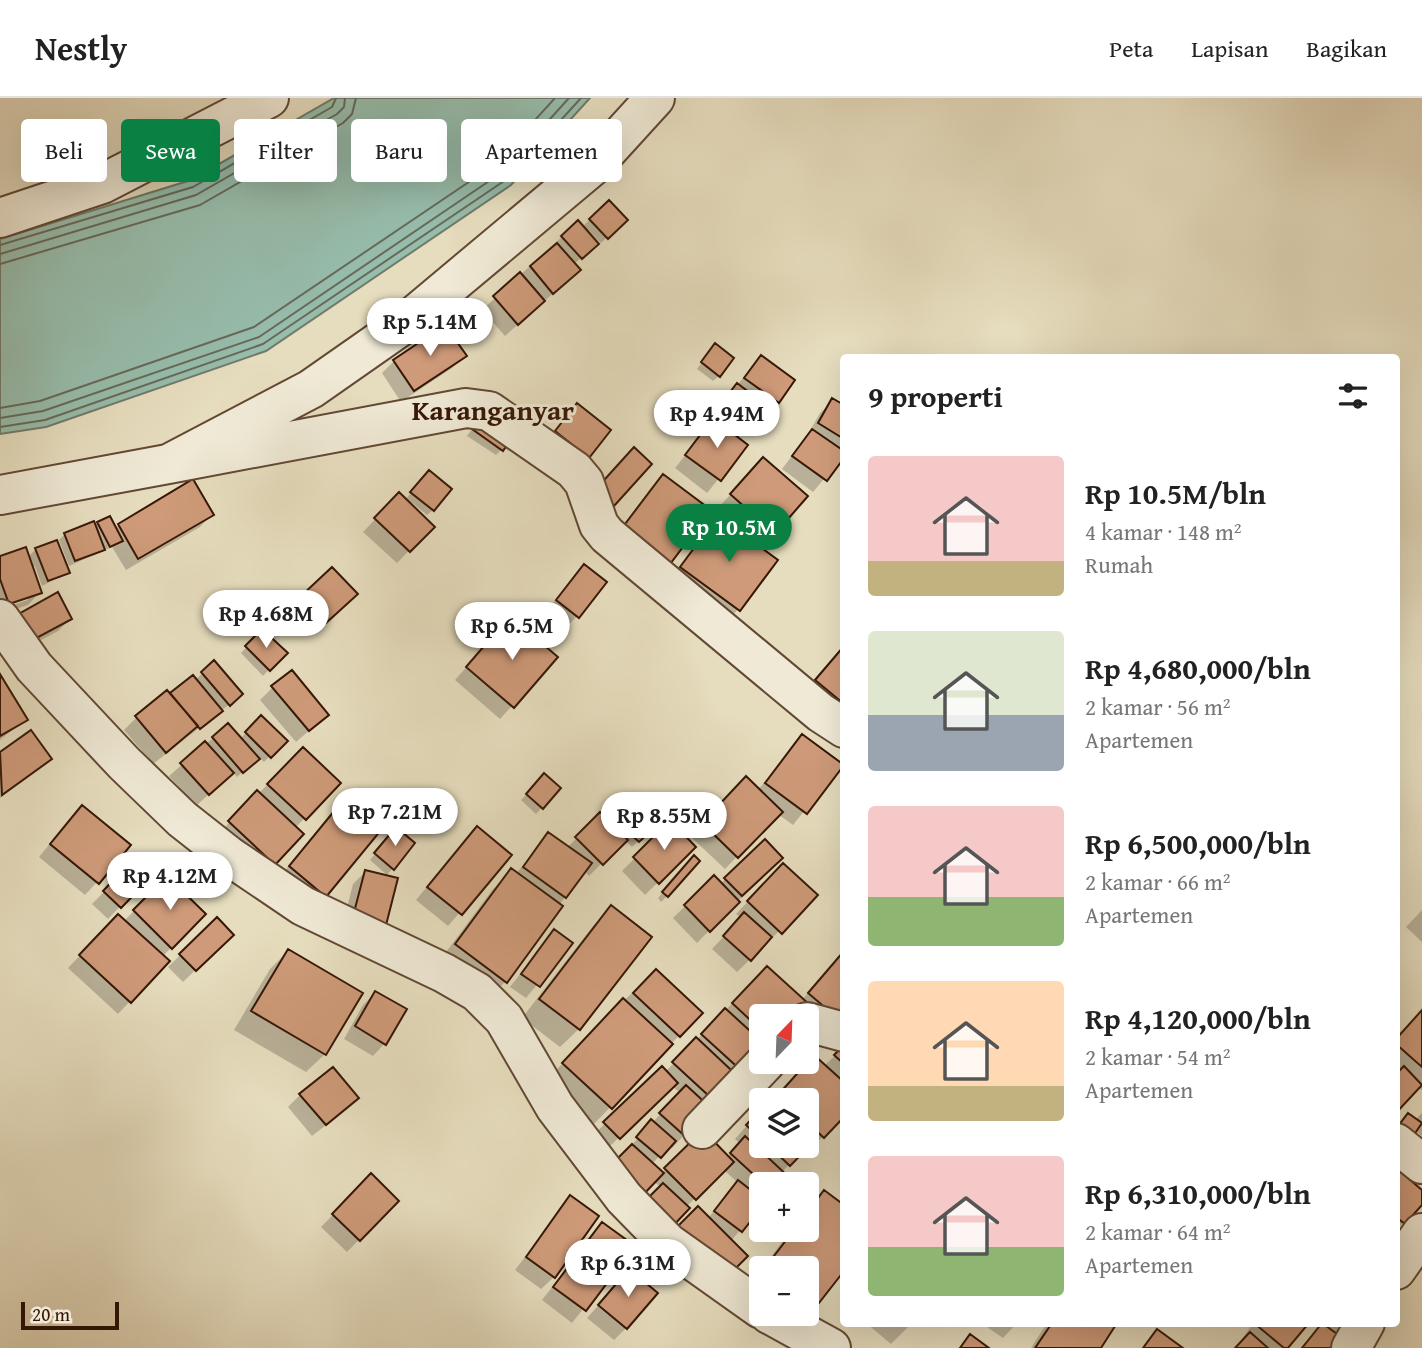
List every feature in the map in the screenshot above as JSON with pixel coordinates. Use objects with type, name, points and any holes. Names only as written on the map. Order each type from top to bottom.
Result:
[{"type":"street","points":[[0,218],[102,184],[269,98]]},
{"type":"street","points":[[168,464],[311,389],[404,324],[594,165],[655,98]]},
{"type":"street","points":[[0,495],[466,408],[489,411],[574,470],[584,482],[599,525],[646,570],[840,725]]},
{"type":"street","points":[[0,620],[34,667],[64,702],[172,810],[219,849],[303,906],[444,973],[477,992],[504,1019],[555,1107],[624,1198],[668,1243],[749,1300]]},
{"type":"street","points":[[819,1026],[840,1033]]},
{"type":"street","points":[[702,1129],[755,1074]]},
{"type":"street","points":[[1400,1146],[1422,1164]]},
{"type":"street","points":[[1400,1263],[1422,1233]]},
{"type":"street","points":[[791,1326],[831,1348]]},
{"type":"street","points":[[1351,1348],[1363,1327]]},
{"type":"water","points":[[334,98],[590,98],[571,119],[461,119],[461,182],[514,182],[266,351],[46,427],[0,434],[0,239],[185,182],[220,182],[220,163],[234,155],[234,182],[337,182],[337,119],[297,119]]},
{"type":"building","points":[[609,200],[628,220],[608,239],[589,219]]},
{"type":"building","points":[[578,220],[599,244],[582,259],[561,236]]},
{"type":"building","points":[[557,243],[581,270],[553,294],[530,266]]},
{"type":"building","points":[[520,272],[545,301],[518,325],[493,296]]},
{"type":"building","points":[[445,325],[467,356],[414,391],[393,360]]},
{"type":"building","points":[[715,343],[734,358],[720,377],[701,362]]},
{"type":"building","points":[[761,355],[795,380],[779,403],[744,378]]},
{"type":"building","points":[[737,383],[767,406],[750,428],[721,404]]},
{"type":"building","points":[[832,398],[840,403],[840,437],[818,423]]},
{"type":"building","points":[[577,403],[611,430],[589,458],[555,431]]},
{"type":"building","points":[[483,413],[514,434],[503,451],[472,429]]},
{"type":"building","points":[[713,418],[748,445],[721,481],[685,455]]},
{"type":"building","points":[[812,429],[840,448],[840,463],[827,481],[792,456]]},
{"type":"building","points":[[634,447],[652,464],[614,506],[596,489]]},
{"type":"building","points":[[763,457],[808,496],[775,534],[730,494]]},
{"type":"building","points":[[429,470],[452,489],[434,511],[410,492]]},
{"type":"building","points":[[663,474],[711,510],[667,568],[619,532]]},
{"type":"building","points":[[193,479],[214,515],[138,559],[118,524]]},
{"type":"building","points":[[399,492],[435,527],[410,552],[374,518]]},
{"type":"building","points":[[110,516],[123,541],[110,547],[97,522]]},
{"type":"building","points":[[718,516],[778,560],[740,611],[680,567]]},
{"type":"building","points":[[94,521],[105,550],[75,561],[64,533]]},
{"type":"building","points":[[57,540],[70,573],[48,581],[35,548]]},
{"type":"building","points":[[26,547],[42,593],[9,604],[0,579],[0,556]]},
{"type":"building","points":[[584,564],[607,582],[579,618],[556,600]]},
{"type":"building","points":[[332,567],[358,594],[326,623],[301,596]]},
{"type":"building","points":[[58,592],[72,619],[31,641],[17,615]]},
{"type":"building","points":[[510,616],[558,657],[514,708],[466,667]]},
{"type":"building","points":[[262,629],[288,653],[270,671],[245,646]]},
{"type":"building","points":[[840,651],[840,701],[815,680]]},
{"type":"building","points":[[214,660],[243,694],[230,706],[201,672]]},
{"type":"building","points":[[292,670],[329,715],[309,731],[271,686]]},
{"type":"building","points":[[0,674],[28,720],[0,736]]},
{"type":"building","points":[[193,675],[223,711],[200,729],[170,693]]},
{"type":"building","points":[[167,690],[198,726],[166,753],[135,716]]},
{"type":"building","points":[[261,715],[288,741],[271,758],[245,732]]},
{"type":"building","points":[[228,723],[260,759],[243,773],[212,737]]},
{"type":"building","points":[[31,730],[52,759],[2,795],[0,752]]},
{"type":"building","points":[[802,734],[840,762],[840,770],[807,814],[765,783]]},
{"type":"building","points":[[205,741],[234,773],[209,795],[180,763]]},
{"type":"building","points":[[303,747],[341,783],[306,820],[267,784]]},
{"type":"building","points":[[544,773],[561,788],[543,809],[526,794]]},
{"type":"building","points":[[746,776],[783,812],[738,858],[702,823]]},
{"type":"building","points":[[257,790],[304,834],[275,865],[228,821]]},
{"type":"building","points":[[344,799],[382,829],[326,897],[289,866]]},
{"type":"building","points":[[82,805],[131,845],[99,884],[50,844]]},
{"type":"building","points":[[647,811],[659,824],[639,842],[626,830]]},
{"type":"building","points":[[600,812],[628,840],[603,865],[575,837]]},
{"type":"building","points":[[670,820],[696,847],[659,884],[633,857]]},
{"type":"building","points":[[477,826],[512,855],[462,915],[427,887]]},
{"type":"building","points":[[396,827],[415,843],[394,870],[374,853]]},
{"type":"building","points":[[548,832],[592,863],[566,898],[523,867]]},
{"type":"building","points":[[765,839],[783,858],[742,896],[724,878]]},
{"type":"building","points":[[137,855],[156,872],[121,908],[103,891]]},
{"type":"building","points":[[694,855],[700,861],[668,897],[662,892]]},
{"type":"building","points":[[783,863],[818,895],[782,934],[747,901]]},
{"type":"building","points":[[511,868],[563,906],[507,983],[455,944]]},
{"type":"building","points":[[365,870],[398,878],[384,933],[351,924]]},
{"type":"building","points":[[714,875],[740,902],[710,932],[684,905]]},
{"type":"building","points":[[167,876],[206,914],[172,949],[133,910]]},
{"type":"building","points":[[611,905],[652,937],[580,1030],[539,999]]},
{"type":"building","points":[[744,912],[772,937],[751,961],[723,936]]},
{"type":"building","points":[[118,914],[170,961],[131,1003],[79,955]]},
{"type":"building","points":[[217,917],[234,935],[196,971],[179,954]]},
{"type":"building","points":[[554,929],[573,943],[540,987],[521,974]]},
{"type":"building","points":[[288,949],[363,993],[326,1055],[251,1011]]},
{"type":"building","points":[[840,956],[840,1020],[808,993]]},
{"type":"building","points":[[767,966],[809,1004],[749,1004],[749,1019],[732,1003]]},
{"type":"building","points":[[656,969],[703,1013],[680,1037],[633,993]]},
{"type":"building","points":[[375,991],[407,1009],[386,1045],[355,1026]]},
{"type":"building","points":[[623,998],[673,1044],[612,1109],[562,1063]]},
{"type":"building","points":[[725,1008],[749,1030],[749,1067],[744,1073],[701,1034]]},
{"type":"building","points":[[1422,1010],[1422,1067],[1400,1048],[1400,1035]]},
{"type":"building","points":[[696,1037],[745,1083],[722,1108],[672,1062]]},
{"type":"building","points":[[840,1049],[840,1060],[834,1055]]},
{"type":"building","points":[[819,1060],[840,1078],[840,1121],[824,1138],[819,1133],[819,1088],[784,1088],[797,1074],[819,1074]]},
{"type":"building","points":[[662,1066],[678,1083],[620,1139],[603,1122]]},
{"type":"building","points":[[1404,1066],[1422,1085],[1400,1109],[1400,1070]]},
{"type":"building","points":[[333,1067],[359,1098],[326,1125],[299,1094]]},
{"type":"building","points":[[686,1085],[712,1109],[686,1137],[659,1113]]},
{"type":"building","points":[[1408,1113],[1422,1123],[1409,1142],[1400,1133],[1400,1124]]},
{"type":"building","points":[[651,1119],[676,1141],[661,1158],[636,1137]]},
{"type":"building","points":[[703,1130],[734,1162],[696,1200],[664,1168]]},
{"type":"building","points":[[745,1136],[749,1140],[749,1158],[769,1158],[784,1172],[751,1172],[730,1153]]},
{"type":"building","points":[[632,1144],[664,1173],[641,1197],[609,1167]]},
{"type":"building","points":[[782,1158],[798,1158],[790,1166]]},
{"type":"building","points":[[1400,1171],[1422,1190],[1422,1205],[1405,1224],[1400,1220]]},
{"type":"building","points":[[371,1173],[399,1201],[360,1241],[332,1214]]},
{"type":"building","points":[[738,1180],[749,1189],[749,1223],[742,1232],[714,1211]]},
{"type":"building","points":[[663,1183],[690,1208],[670,1229],[643,1203]]},
{"type":"building","points":[[824,1190],[840,1202],[840,1276],[819,1303],[819,1256],[774,1256],[785,1242],[819,1242],[819,1197]]},
{"type":"building","points":[[570,1195],[599,1216],[555,1278],[526,1257]]},
{"type":"building","points":[[698,1206],[748,1256],[722,1282],[672,1232]]},
{"type":"building","points":[[602,1222],[635,1246],[586,1311],[553,1287]]},
{"type":"building","points":[[629,1269],[658,1293],[627,1329],[598,1305]]},
{"type":"building","points":[[1049,1327],[1114,1327],[1101,1348],[1035,1348]]},
{"type":"building","points":[[1259,1327],[1306,1327],[1288,1348],[1284,1348]]},
{"type":"building","points":[[1319,1327],[1328,1327],[1344,1339],[1336,1348],[1302,1348]]},
{"type":"building","points":[[1157,1329],[1183,1348],[1143,1348]]},
{"type":"building","points":[[1250,1332],[1268,1348],[1235,1348]]},
{"type":"building","points":[[970,1334],[989,1348],[960,1348]]},
{"type":"district","name":"Karanganyar","points":[[493,409]]}]
